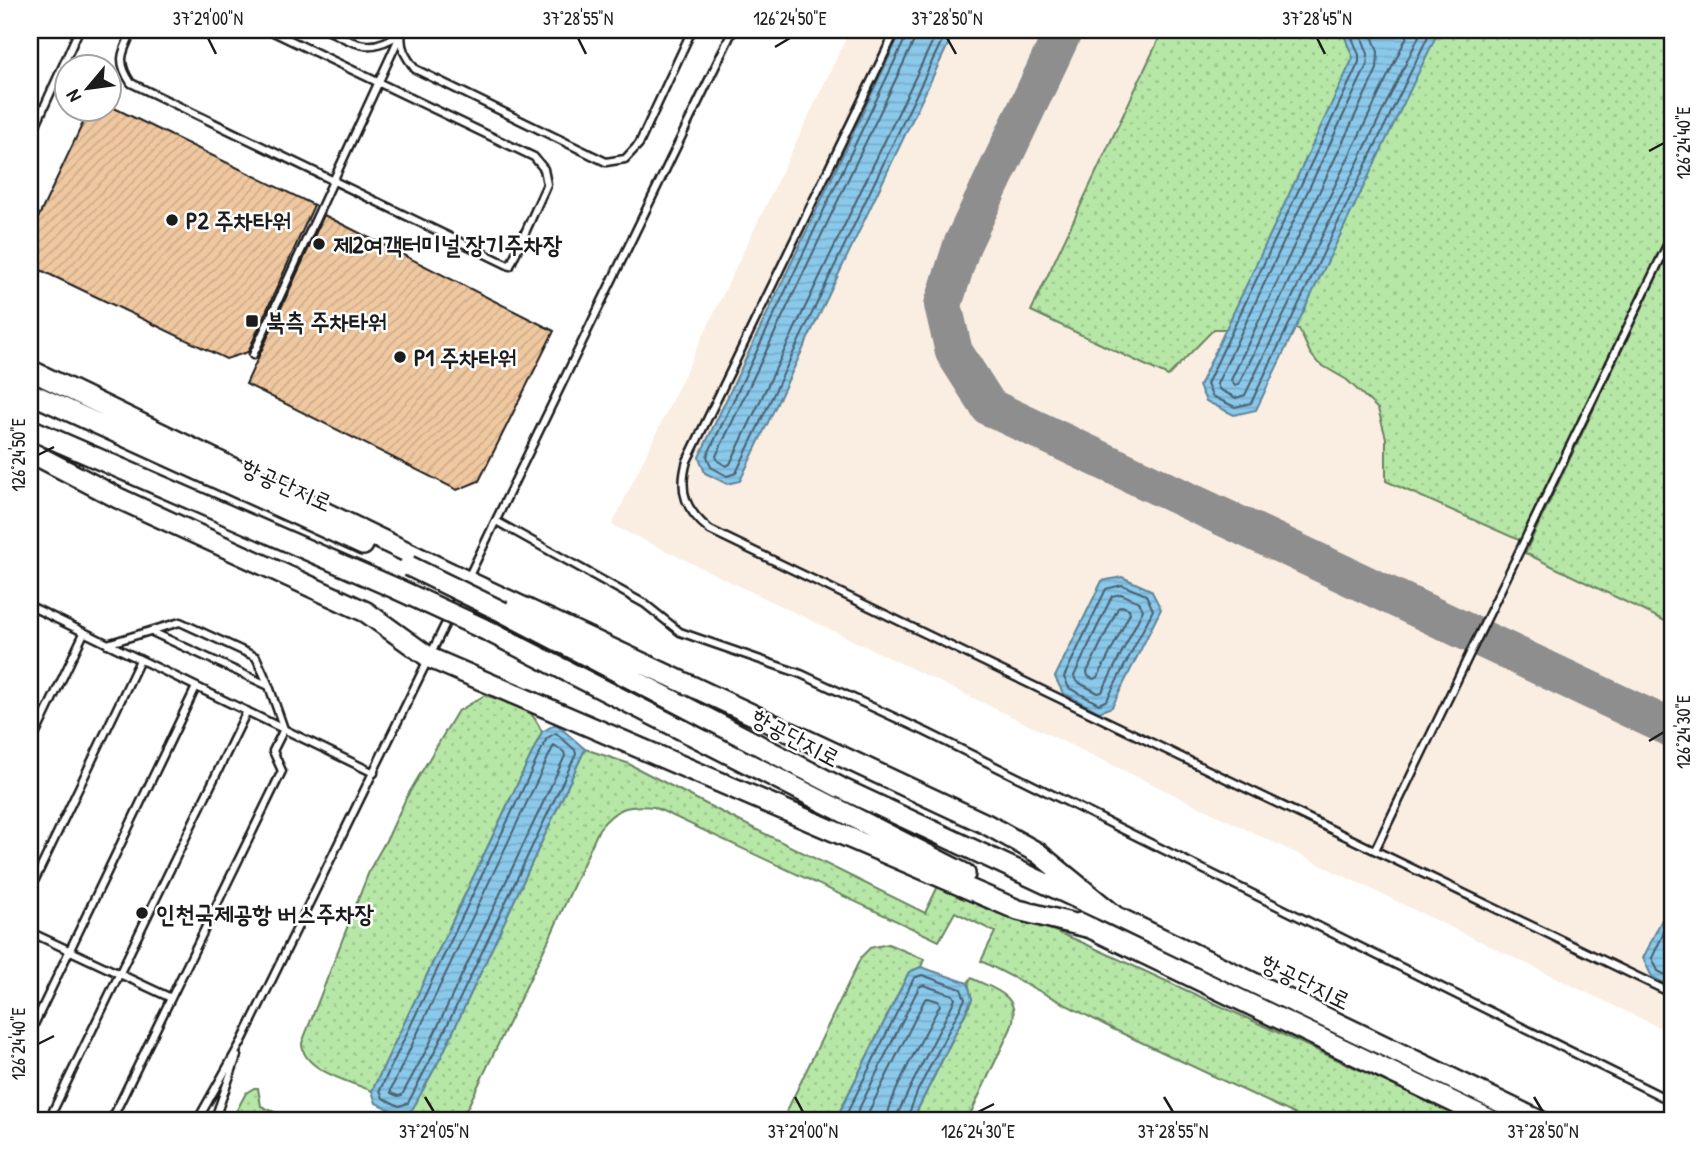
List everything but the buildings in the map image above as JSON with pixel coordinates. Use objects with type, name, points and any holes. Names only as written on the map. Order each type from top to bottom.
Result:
[{"type":"street","points":[[30,370],[467,581],[986,824],[1038,853],[1115,916]]},
{"type":"street","name":"항공단지로","points":[[30,393],[409,566],[503,612],[841,789],[1115,916],[1540,1121]]},
{"type":"street","name":"항공단지로","points":[[30,429],[397,589],[486,631],[954,876],[1020,906],[1090,928],[1493,1121]]},
{"type":"street","points":[[30,452],[118,498],[366,612],[429,659],[954,876]]},
{"type":"lane","points":[[30,138],[79,30]]},
{"type":"lane","points":[[133,30],[121,54],[123,71],[131,83],[510,267],[547,184],[544,169],[534,157],[269,30]]},
{"type":"lane","points":[[327,30],[365,46],[383,45],[403,31]]},
{"type":"lane","points":[[403,31],[400,42],[415,69],[606,162],[625,159],[639,144],[692,30]]},
{"type":"lane","points":[[197,1121],[242,1041],[374,773],[733,30]]},
{"type":"lane","points":[[896,30],[687,461],[682,488],[696,519],[710,530],[1673,994]]},
{"type":"lane","points":[[253,355],[403,31]]},
{"type":"lane","points":[[1375,849],[1673,233]]},
{"type":"lane","points":[[496,521],[645,604],[680,632],[801,674],[926,732],[1673,1102]]},
{"type":"lane","points":[[30,616],[32,607],[374,773]]},
{"type":"lane","points":[[107,644],[180,622],[256,657],[284,729],[273,751],[282,771],[111,1121]]},
{"type":"lane","points":[[149,630],[269,686]]},
{"type":"lane","points":[[30,746],[85,633]]},
{"type":"lane","points":[[30,890],[141,660]]},
{"type":"lane","points":[[30,1033],[196,687]]},
{"type":"lane","points":[[48,1121],[247,711]]},
{"type":"lane","points":[[30,932],[171,999]]},
{"type":"lane","points":[[214,1121],[242,1041]]},
{"type":"shaded area","points":[[850,30],[1673,30],[1673,1034],[612,525]]},
{"type":"green space","points":[[1163,30],[1673,30],[1673,224],[1521,541],[1386,481],[1386,438],[1378,409],[1347,380],[1318,363],[1310,353],[1299,329],[1214,329],[1168,376],[1031,311]]},
{"type":"green space","points":[[1673,243],[1673,625],[1525,553]]},
{"type":"green space","points":[[485,695],[500,700],[505,697],[523,707],[535,719],[542,732],[372,1091],[318,1068],[304,1052],[302,1043],[370,869],[406,798],[457,712]]},
{"type":"green space","points":[[585,749],[627,763],[925,913],[939,884],[1079,941],[1471,1121],[1309,1121],[1113,1029],[981,961],[995,932],[955,912],[939,941],[654,807],[637,806],[617,812],[599,829],[461,1121],[408,1121],[399,1114],[412,1109],[442,1055]]},
{"type":"green space","points":[[888,944],[924,959],[921,967],[909,972],[835,1121],[782,1121],[861,957],[870,948]]},
{"type":"green space","points":[[971,978],[997,990],[1010,1001],[1014,1017],[1011,1028],[967,1121],[912,1121],[972,1000],[968,983]]},
{"type":"green space","points":[[258,1088],[261,1106],[294,1121],[231,1121],[246,1093]]},
{"type":"water","points":[[902,30],[955,30],[740,481],[727,484],[705,473],[699,457]]},
{"type":"water","points":[[1342,30],[1439,30],[1256,410],[1234,415],[1206,401],[1199,386],[1353,58]]},
{"type":"water","points":[[1122,577],[1151,590],[1161,609],[1112,707],[1099,712],[1063,693],[1055,677],[1102,581]]},
{"type":"water","points":[[556,724],[585,749],[442,1055],[412,1110],[399,1114],[376,1103],[372,1091],[542,732]]},
{"type":"water","points":[[1673,897],[1672,987],[1652,977],[1643,958]]},
{"type":"water","points":[[921,967],[968,983],[972,999],[912,1121],[835,1121],[909,972]]},
{"type":"taxiway","points":[[1064,30],[962,245],[943,305],[954,352],[989,407],[1673,729]]},
{"type":"place","name":"P2 주차타워","points":[[172,220]]},
{"type":"place","name":"제2여객터미널 장기주차장","points":[[319,244]]},
{"type":"place","name":"북측 주차타워","points":[[252,321]]},
{"type":"place","name":"P1 주차타워","points":[[400,357]]},
{"type":"place","name":"인천국제공항 버스주차장","points":[[142,913]]}]
